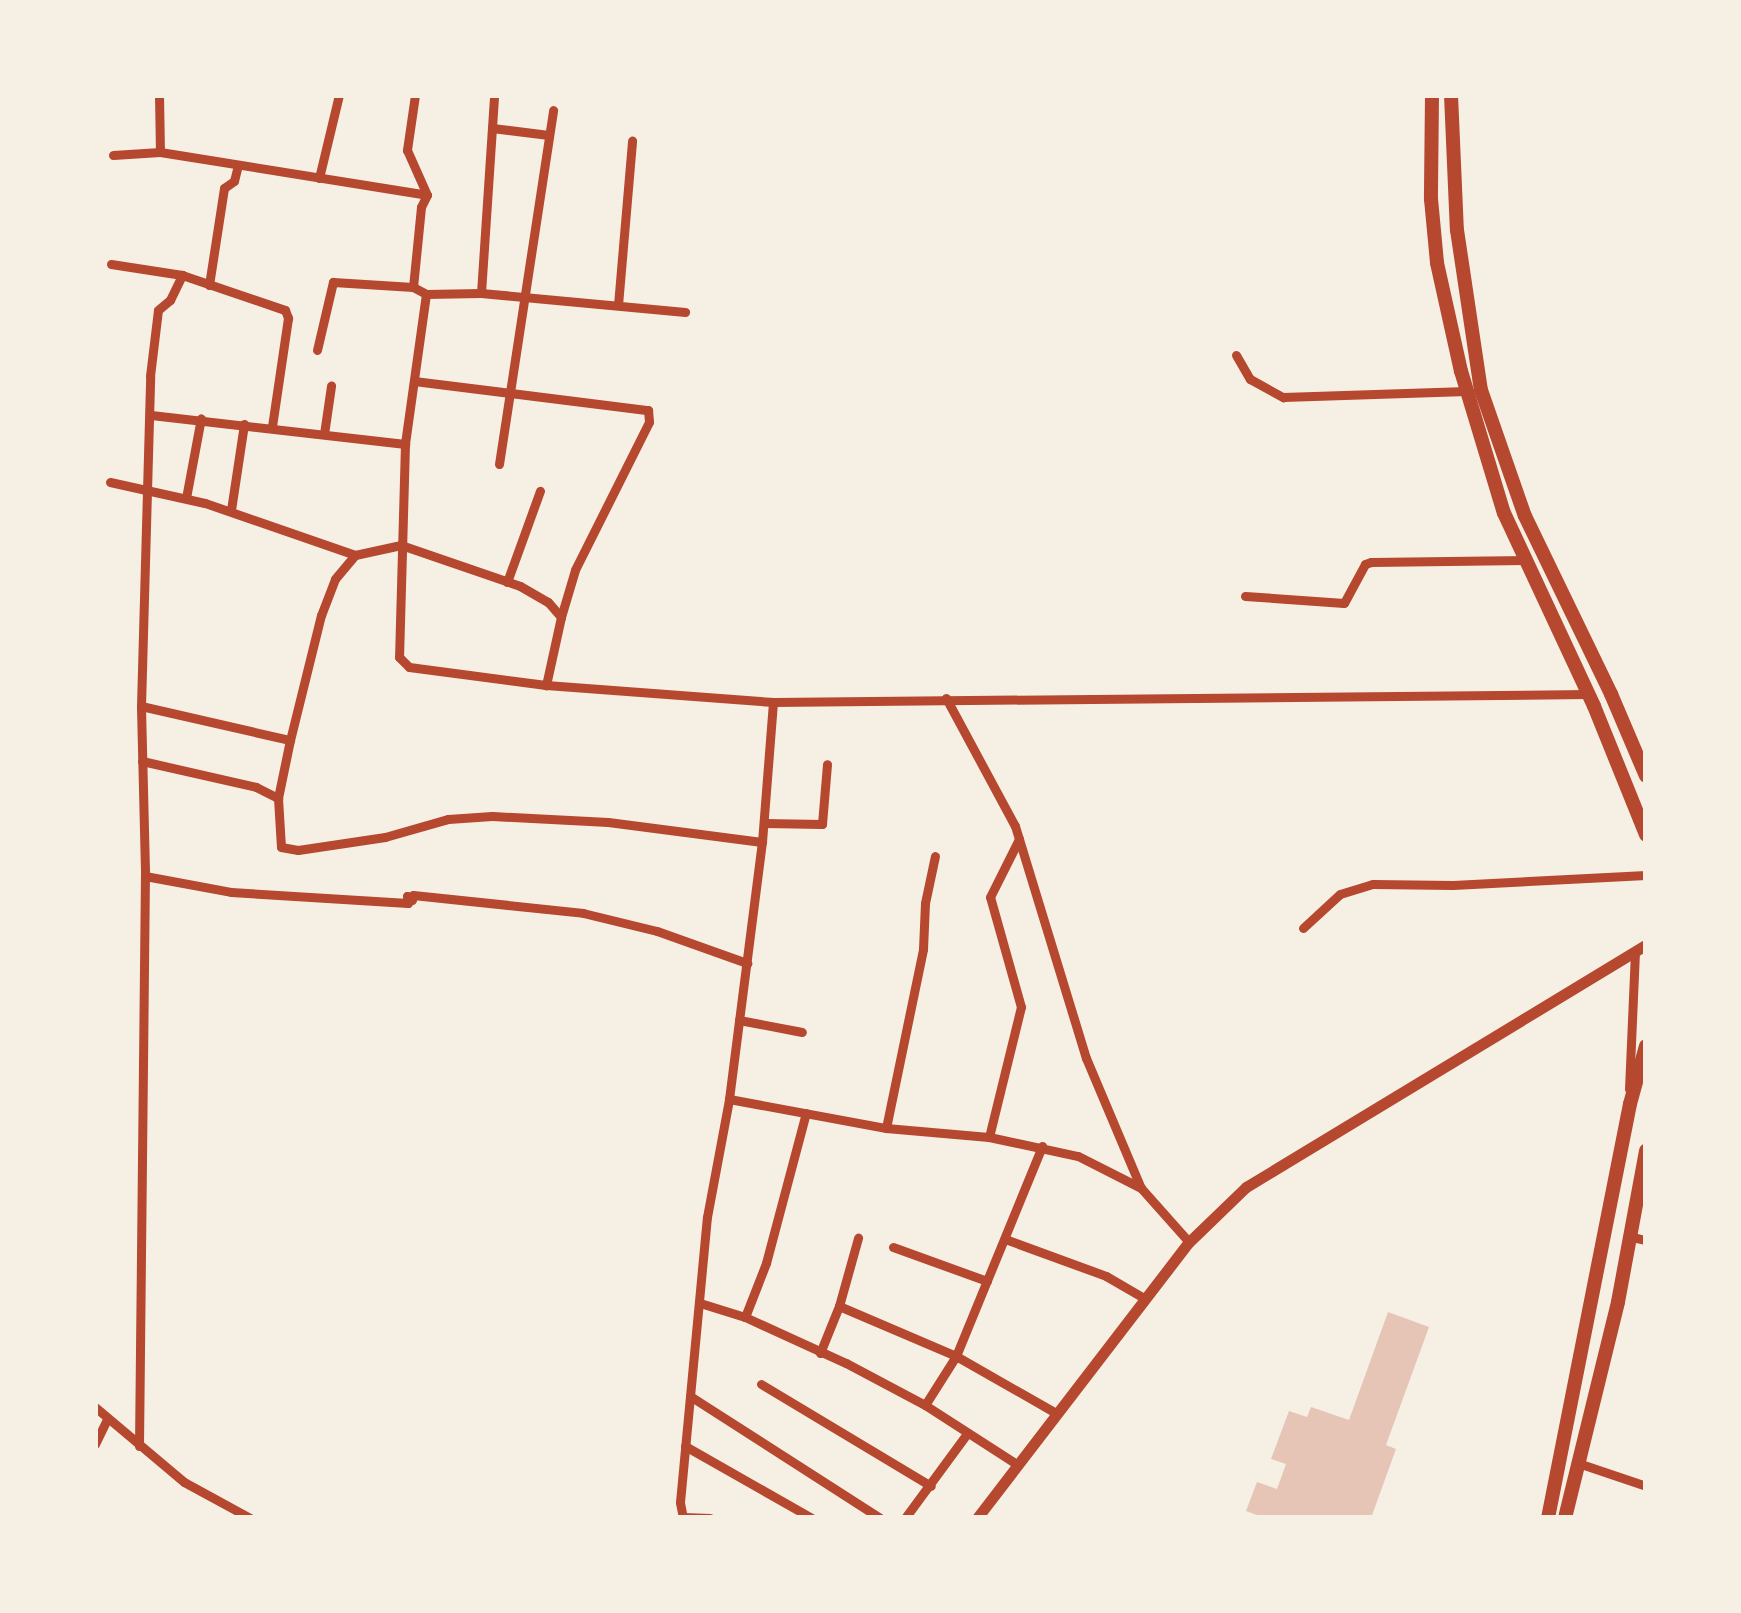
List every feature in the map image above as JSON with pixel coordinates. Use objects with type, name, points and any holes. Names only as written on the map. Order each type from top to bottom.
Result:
[{"type":"highway","points":[[1432,95],[1431,199],[1437,263],[1466,391],[1504,513],[1588,694],[1646,835]]},
{"type":"highway","points":[[1451,95],[1456,230],[1481,390],[1525,516],[1612,694],[1646,776]]},
{"type":"highway","points":[[1548,1518],[1628,1111],[1646,1046]]},
{"type":"highway","points":[[1565,1518],[1618,1302],[1646,1151]]},
{"type":"main road","points":[[977,1518],[1189,1242],[1246,1187],[1640,948]]},
{"type":"street","points":[[159,95],[160,152]]},
{"type":"street","points":[[319,178],[339,95]]},
{"type":"street","points":[[413,287],[421,208],[427,195],[406,150],[415,95]]},
{"type":"street","points":[[482,292],[494,95]]},
{"type":"street","points":[[499,464],[554,110]]},
{"type":"street","points":[[492,128],[549,135]]},
{"type":"street","points":[[618,306],[632,141]]},
{"type":"street","points":[[113,155],[160,152],[427,195]]},
{"type":"street","points":[[209,284],[224,188],[234,181],[238,166]]},
{"type":"street","points":[[111,264],[182,275],[288,313],[272,427]]},
{"type":"street","points":[[139,1446],[145,876],[141,706],[150,354],[157,312],[170,300],[182,275]]},
{"type":"street","points":[[317,350],[333,282],[413,287],[426,294],[482,292],[685,312]]},
{"type":"street","points":[[426,294],[406,444],[401,662],[546,685],[773,702],[1588,694]]},
{"type":"street","points":[[1236,355],[1250,379],[1283,397],[1466,391]]},
{"type":"street","points":[[414,380],[642,407],[650,413],[620,486],[575,570],[546,685]]},
{"type":"street","points":[[324,434],[330,386]]},
{"type":"street","points":[[151,415],[406,444]]},
{"type":"street","points":[[186,498],[202,418]]},
{"type":"street","points":[[230,510],[244,424]]},
{"type":"street","points":[[110,482],[230,510],[355,555],[401,545],[507,582],[548,602],[561,617]]},
{"type":"street","points":[[507,582],[540,491]]},
{"type":"street","points":[[355,555],[335,579],[322,615],[278,798],[278,842],[288,849],[385,836],[448,820],[492,816],[626,824],[762,842]]},
{"type":"street","points":[[1245,596],[1344,603],[1365,564],[1371,562],[1526,560]]},
{"type":"street","points":[[946,698],[983,761],[1019,839],[1086,1058],[1141,1188],[1189,1242]]},
{"type":"street","points":[[710,1518],[683,1518],[680,1502],[707,1217],[729,1099],[762,842],[773,702]]},
{"type":"street","points":[[141,706],[290,740]]},
{"type":"street","points":[[142,761],[256,787],[278,798]]},
{"type":"street","points":[[764,823],[822,824],[827,764]]},
{"type":"street","points":[[989,1137],[1020,1007],[990,897],[1019,839]]},
{"type":"street","points":[[886,1128],[923,949],[925,904],[935,856]]},
{"type":"street","points":[[1303,928],[1340,894],[1372,884],[1453,885],[1646,875]]},
{"type":"street","points":[[145,876],[231,892],[408,903],[407,896],[412,900],[414,895],[583,913],[658,932],[746,963]]},
{"type":"street","points":[[1628,1111],[1640,948]]},
{"type":"street","points":[[739,1020],[802,1032]]},
{"type":"street","points":[[729,1099],[886,1128],[1042,1146],[1078,1156],[1141,1188]]},
{"type":"street","points":[[745,1318],[766,1263],[806,1114]]},
{"type":"street","points":[[924,1405],[956,1356],[1042,1146]]},
{"type":"street","points":[[1628,1236],[1646,1240]]},
{"type":"street","points":[[820,1353],[839,1306],[858,1238]]},
{"type":"street","points":[[1005,1239],[1106,1276],[1144,1298]]},
{"type":"street","points":[[893,1248],[988,1282]]},
{"type":"street","points":[[700,1304],[745,1318],[924,1405],[1018,1465]]},
{"type":"street","points":[[839,1306],[956,1356],[1056,1413]]},
{"type":"street","points":[[760,1384],[931,1486]]},
{"type":"street","points":[[690,1396],[880,1518]]},
{"type":"street","points":[[95,1408],[204,1495],[250,1518]]},
{"type":"street","points":[[95,1444],[107,1419]]},
{"type":"street","points":[[905,1518],[966,1435]]},
{"type":"street","points":[[685,1446],[812,1518]]},
{"type":"street","points":[[1578,1463],[1646,1486]]},
{"type":"building","points":[[1388,1312],[1429,1327],[1386,1445],[1396,1449],[1371,1518],[1265,1518],[1246,1511],[1257,1482],[1277,1489],[1286,1464],[1271,1459],[1289,1411],[1307,1417],[1311,1407],[1349,1420]]}]
